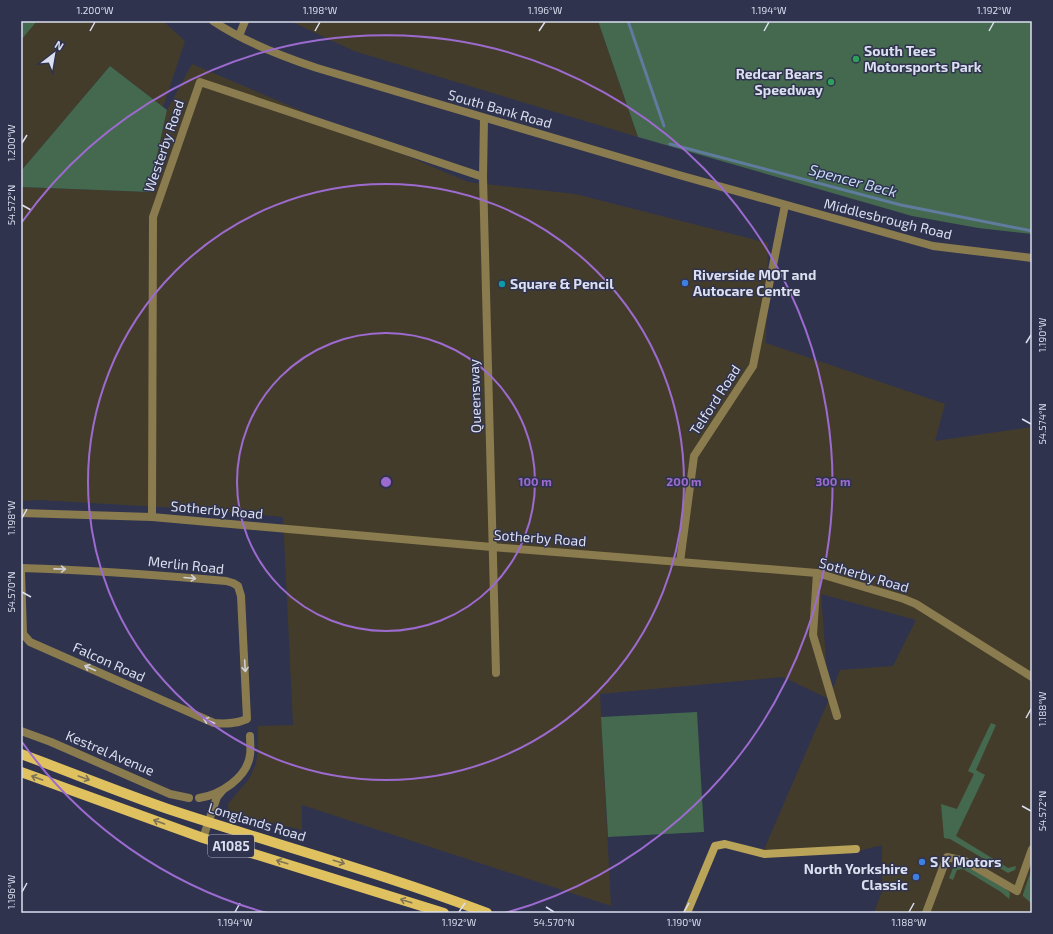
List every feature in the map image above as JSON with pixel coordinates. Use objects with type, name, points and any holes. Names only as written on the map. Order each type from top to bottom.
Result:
[{"type":"main road","name":"Longlands Road","points":[[21,754],[168,808],[345,864],[487,913]]},
{"type":"main road","name":"A1085","points":[[21,772],[203,838],[444,913]]},
{"type":"street","name":"South Bank Road","points":[[213,21],[239,36],[287,58],[484,118],[785,205]]},
{"type":"street","points":[[239,36],[245,21]]},
{"type":"street","name":"Westerby Road","points":[[152,518],[153,217],[200,82],[483,177]]},
{"type":"street","name":"Queensway","points":[[484,118],[483,177],[496,674]]},
{"type":"street","name":"Middlesbrough Road","points":[[785,205],[933,246],[1032,258]]},
{"type":"street","name":"Telford Road","points":[[680,562],[694,456],[753,366],[785,205]]},
{"type":"street","name":"Sotherby Road","points":[[21,513],[152,518],[817,573],[916,604],[1032,676]]},
{"type":"street","name":"Merlin Road","points":[[21,568],[76,569],[141,574],[226,582],[233,583],[238,586],[241,596],[247,719]]},
{"type":"street","name":"Falcon Road","points":[[21,572],[23,634],[30,642],[214,723],[227,724],[247,719]]},
{"type":"street","points":[[817,573],[813,635],[837,716]]},
{"type":"street","name":"Kestrel Avenue","points":[[21,732],[63,747],[170,794],[189,798]]},
{"type":"street","points":[[203,838],[217,798],[222,791],[237,778],[248,763],[250,755],[250,736]]},
{"type":"street","points":[[199,798],[222,791]]},
{"type":"street","points":[[687,913],[715,846],[725,844],[764,854],[856,849]]},
{"type":"street","points":[[926,913],[947,857],[965,861],[1017,891],[1032,849]]},
{"type":"shaded area","points":[[21,21],[163,21],[185,41],[163,107],[110,66],[21,171]]},
{"type":"shaded area","points":[[290,21],[598,21],[638,137],[354,51]]},
{"type":"shaded area","points":[[192,64],[468,182],[575,194],[768,243],[766,343],[945,404],[935,441],[1032,427],[1032,913],[874,913],[882,891],[882,845],[855,852],[762,854],[829,699],[783,677],[600,694],[611,906],[302,805],[302,830],[229,813],[228,804],[249,779],[256,764],[258,750],[258,726],[293,725],[283,517],[195,509],[39,500],[21,501],[21,187],[149,192],[167,110]],"holes":[[[821,594],[916,620],[893,666],[840,670],[829,698]]]},
{"type":"green space","points":[[21,21],[37,21],[21,40]]},
{"type":"green space","points":[[598,21],[1032,21],[1032,234],[978,228],[912,216],[638,137]]},
{"type":"green space","points":[[110,66],[167,110],[149,192],[21,187],[21,171]]},
{"type":"green space","points":[[697,712],[704,832],[608,837],[601,717]]},
{"type":"green space","points":[[991,723],[996,725],[976,770],[985,775],[956,836],[1008,868],[1016,866],[1015,870],[1008,873],[950,839],[944,838],[941,804],[957,809],[974,774],[968,771]]},
{"type":"green space","points":[[955,863],[963,864],[1005,888],[1010,893],[1009,899],[1001,892],[963,869],[957,870],[953,880],[949,878]]},
{"type":"green space","points":[[1032,868],[1032,904],[1023,896],[1023,894]]},
{"type":"waterway","points":[[628,21],[664,126]]},
{"type":"waterway","name":"Spencer Beck","points":[[670,144],[901,205],[1032,231]]},
{"type":"place","name":"South Tees Motorsports Park","points":[[856,59]]},
{"type":"place","name":"Redcar Bears Speedway","points":[[831,82]]},
{"type":"place","name":"Riverside MOT and Autocare Centre","points":[[685,283]]},
{"type":"place","name":"Square & Pencil","points":[[502,284]]},
{"type":"place","name":"S K Motors","points":[[922,862]]},
{"type":"place","name":"North Yorkshire Classic","points":[[916,877]]}]
